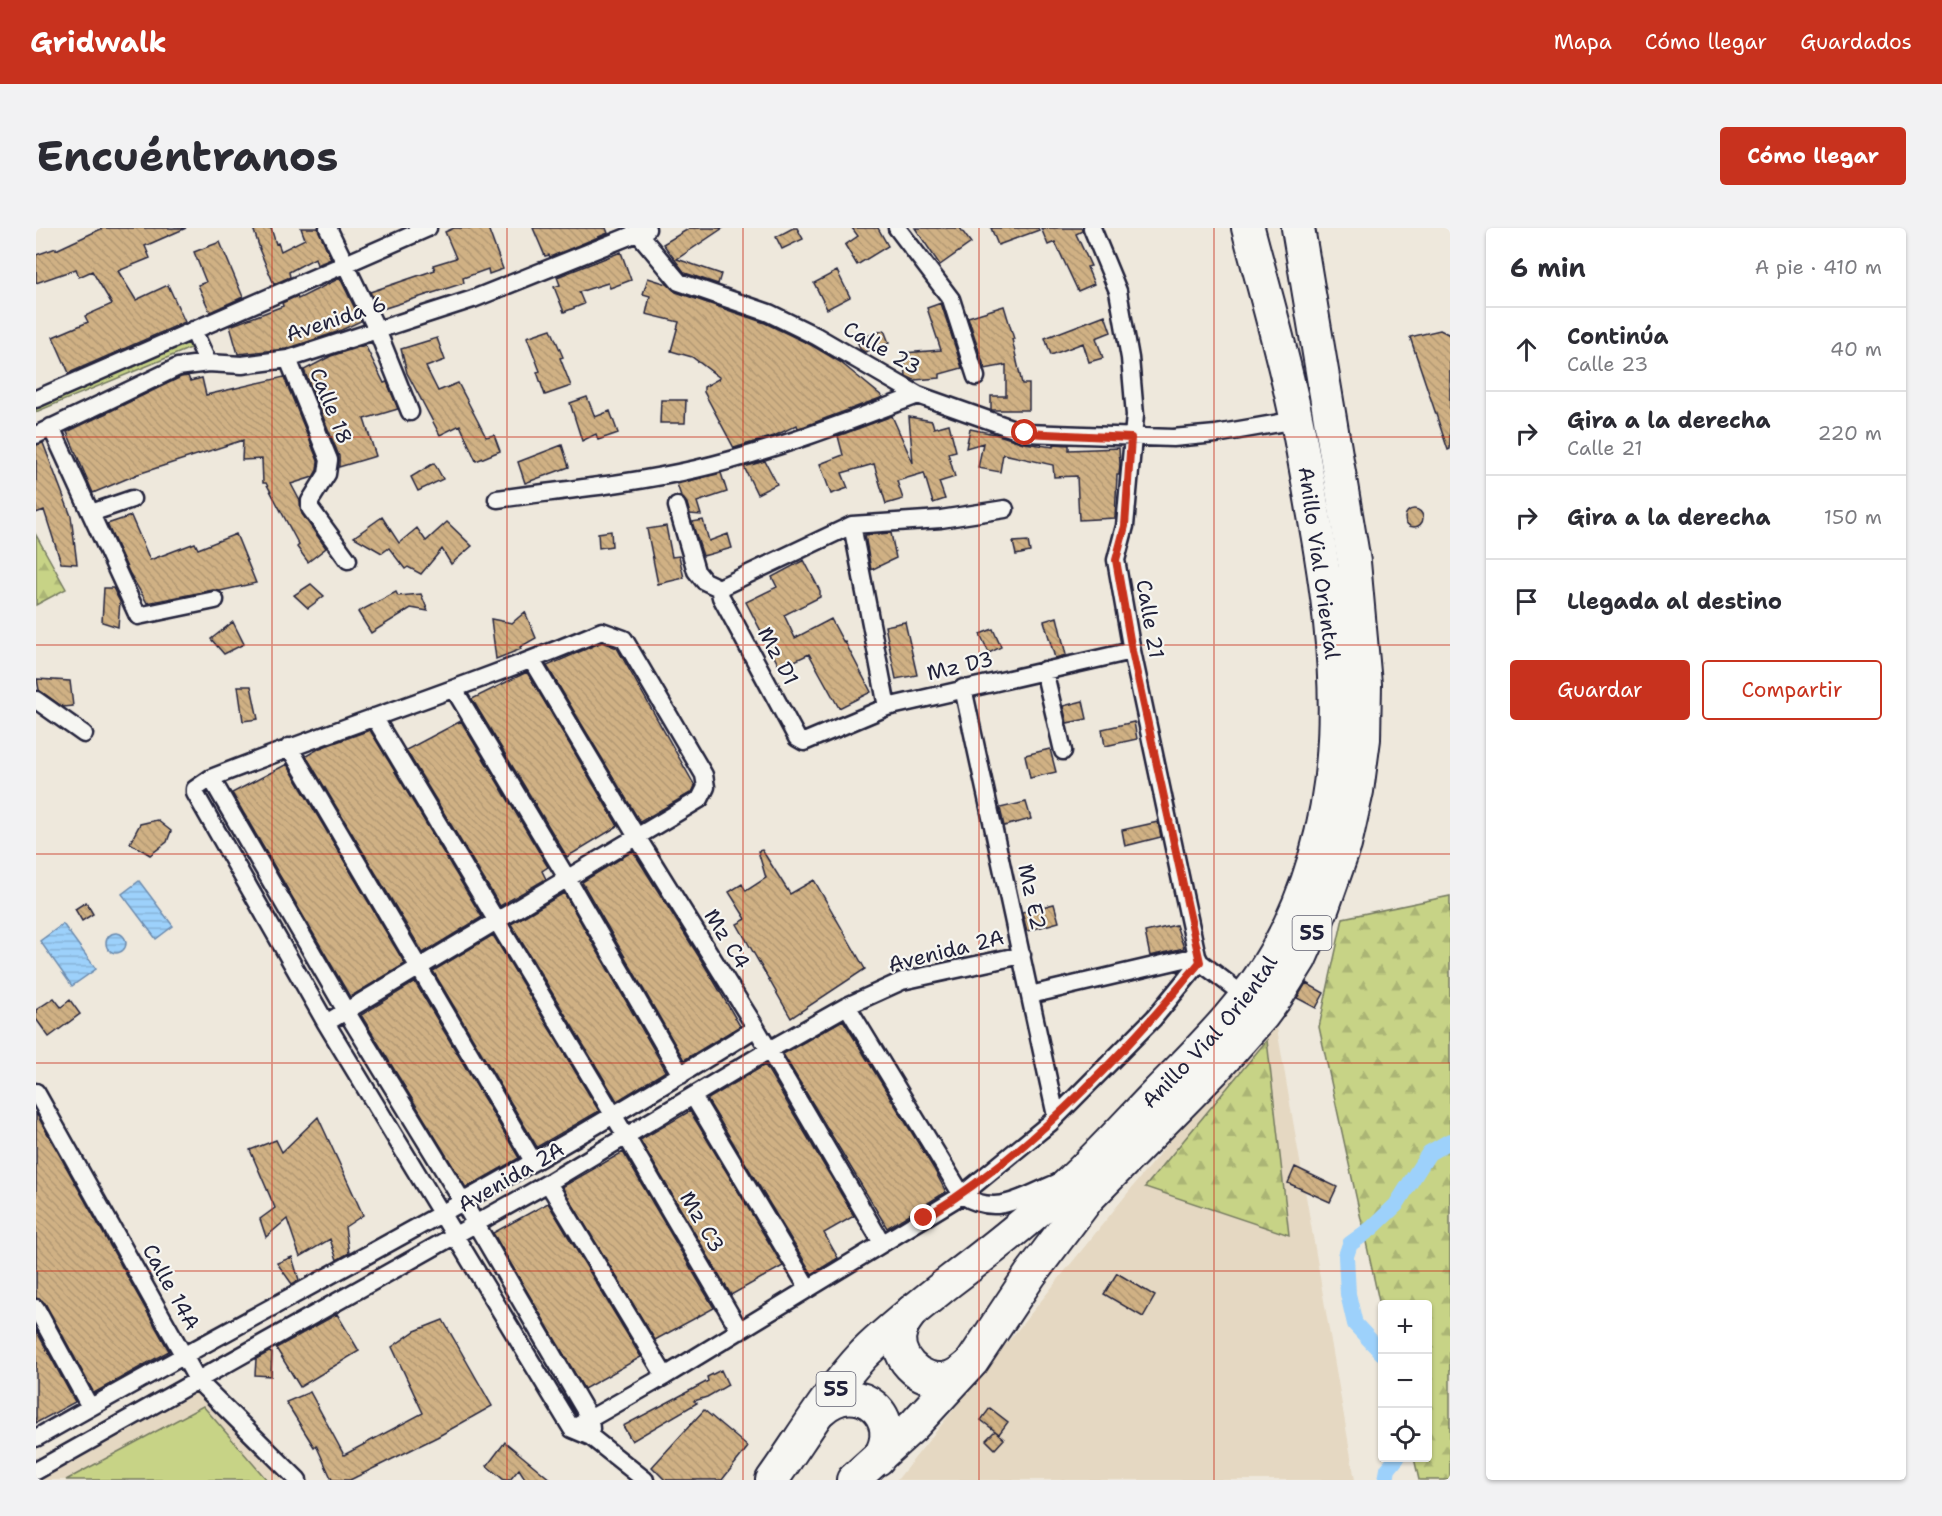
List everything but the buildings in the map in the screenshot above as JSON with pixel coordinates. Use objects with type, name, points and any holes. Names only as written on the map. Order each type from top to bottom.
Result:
[{"type":"highway","name":"Anillo Vial Oriental","points":[[772,1480],[821,1410],[864,1355],[913,1310],[1025,1224],[1070,1182],[1198,1051],[1246,997],[1276,950],[1298,903],[1319,846],[1330,781],[1336,732],[1335,665],[1324,569],[1297,420],[1248,228]]},
{"type":"highway","name":"Anillo Vial Oriental","points":[[853,1480],[925,1414],[972,1362],[1030,1275],[1088,1198],[1214,1070],[1277,996],[1300,959],[1323,908],[1345,845],[1357,791],[1364,739],[1365,684],[1354,562],[1298,228]]},
{"type":"highway","points":[[913,1310],[902,1326],[900,1335],[902,1354],[913,1369],[921,1375],[939,1379],[958,1375],[972,1362]]},
{"type":"highway","points":[[821,1410],[834,1400],[851,1397],[867,1401],[874,1406],[884,1420],[887,1436],[883,1452],[878,1459]]},
{"type":"street","points":[[328,228],[377,330],[411,412]]},
{"type":"street","points":[[36,399],[428,228]]},
{"type":"street","points":[[897,228],[951,299],[976,377]]},
{"type":"street","name":"Calle 21","points":[[1092,228],[1118,291],[1130,358],[1135,415],[1131,438],[1125,526],[1116,560],[1132,651],[1199,959]]},
{"type":"street","name":"Calle 23","points":[[643,230],[679,282],[769,313],[816,336],[918,395],[1025,433],[1173,438],[1216,434],[1297,420]]},
{"type":"street","name":"Avenida 6","points":[[44,431],[178,367],[208,363],[242,365],[288,359],[473,299],[643,230]]},
{"type":"street","points":[[193,330],[208,363]]},
{"type":"street","name":"Calle 18","points":[[288,359],[329,460],[327,474],[310,501],[310,508],[348,560]]},
{"type":"street","points":[[497,499],[695,469],[738,458],[836,426],[918,395]]},
{"type":"street","points":[[44,431],[91,513],[138,616],[215,600]]},
{"type":"street","points":[[91,513],[132,499]]},
{"type":"street","points":[[677,506],[696,571],[704,581],[719,588],[852,525],[941,519],[1005,508]]},
{"type":"street","points":[[852,525],[887,707]]},
{"type":"street","name":"Mz D1","points":[[719,588],[721,597],[797,738],[804,742]]},
{"type":"street","points":[[326,1023],[700,799],[705,787],[704,775],[624,639],[602,631],[532,661],[289,747],[211,778],[195,789],[195,794],[326,1023],[572,1429],[591,1437],[645,1480]]},
{"type":"street","name":"Mz D3","points":[[804,742],[887,707],[1132,651]]},
{"type":"street","name":"Mz C4","points":[[532,661],[637,837],[756,1028],[882,1243]]},
{"type":"street","points":[[1044,670],[1063,751]]},
{"type":"street","name":"Mz E2","points":[[963,688],[1056,1116]]},
{"type":"street","points":[[454,689],[681,1075]]},
{"type":"street","points":[[36,700],[84,734]]},
{"type":"street","name":"Mz C3","points":[[374,717],[740,1330]]},
{"type":"street","points":[[289,747],[533,1161]]},
{"type":"street","points":[[211,778],[346,1011],[463,1202],[590,1419],[591,1437]]},
{"type":"street","name":"Avenida 2A","points":[[36,1471],[548,1183],[769,1050],[848,1006],[902,981],[1022,955]]},
{"type":"street","points":[[1199,959],[1246,997]]},
{"type":"street","points":[[1030,994],[1199,959]]},
{"type":"street","points":[[572,1429],[665,1376],[962,1195],[1056,1116],[1154,1018],[1199,959]]},
{"type":"street","points":[[848,1006],[962,1195],[985,1206],[1013,1203],[1060,1181],[1070,1182]]},
{"type":"street","name":"Avenida 2A","points":[[36,1438],[184,1354],[463,1202],[681,1075],[756,1028]]},
{"type":"street","name":"Calle 14A","points":[[36,1092],[198,1381],[298,1480]]},
{"type":"street","points":[[693,1096],[808,1288]]},
{"type":"street","points":[[548,1183],[665,1376]]},
{"type":"street","points":[[323,1278],[337,1302]]},
{"type":"street","points":[[36,1308],[90,1407]]},
{"type":"shaded area","points":[[1274,1011],[1355,1480],[897,1480]]},
{"type":"shaded area","points":[[197,1390],[287,1480],[36,1480],[36,1479]]},
{"type":"green space","points":[[189,338],[193,347],[36,412],[36,400]]},
{"type":"green space","points":[[36,535],[66,589],[36,605]]},
{"type":"green space","points":[[1450,896],[1450,1480],[1419,1480],[1415,1462],[1432,1462],[1432,1300],[1379,1300],[1319,1027],[1343,918]]},
{"type":"green space","points":[[1267,1040],[1289,1235],[1145,1187]]},
{"type":"green space","points":[[203,1406],[267,1480],[66,1480]]},
{"type":"water","points":[[139,881],[173,926],[156,939],[122,894]]},
{"type":"water","points":[[63,924],[96,969],[72,986],[40,941]]},
{"type":"water","points":[[116,933],[123,936],[126,943],[123,950],[116,953],[109,950],[106,943],[109,936]]},
{"type":"waterway","points":[[1378,1349],[1355,1324],[1348,1294],[1346,1256],[1350,1244],[1372,1228],[1396,1205],[1429,1153],[1450,1141]]},
{"type":"waterway","points":[[1386,1480],[1388,1469],[1394,1462]]},
{"type":"route","points":[[924,1218],[962,1195],[1050,1123],[1154,1018],[1200,962],[1132,651],[1116,560],[1125,526],[1131,438],[1025,433]]}]
